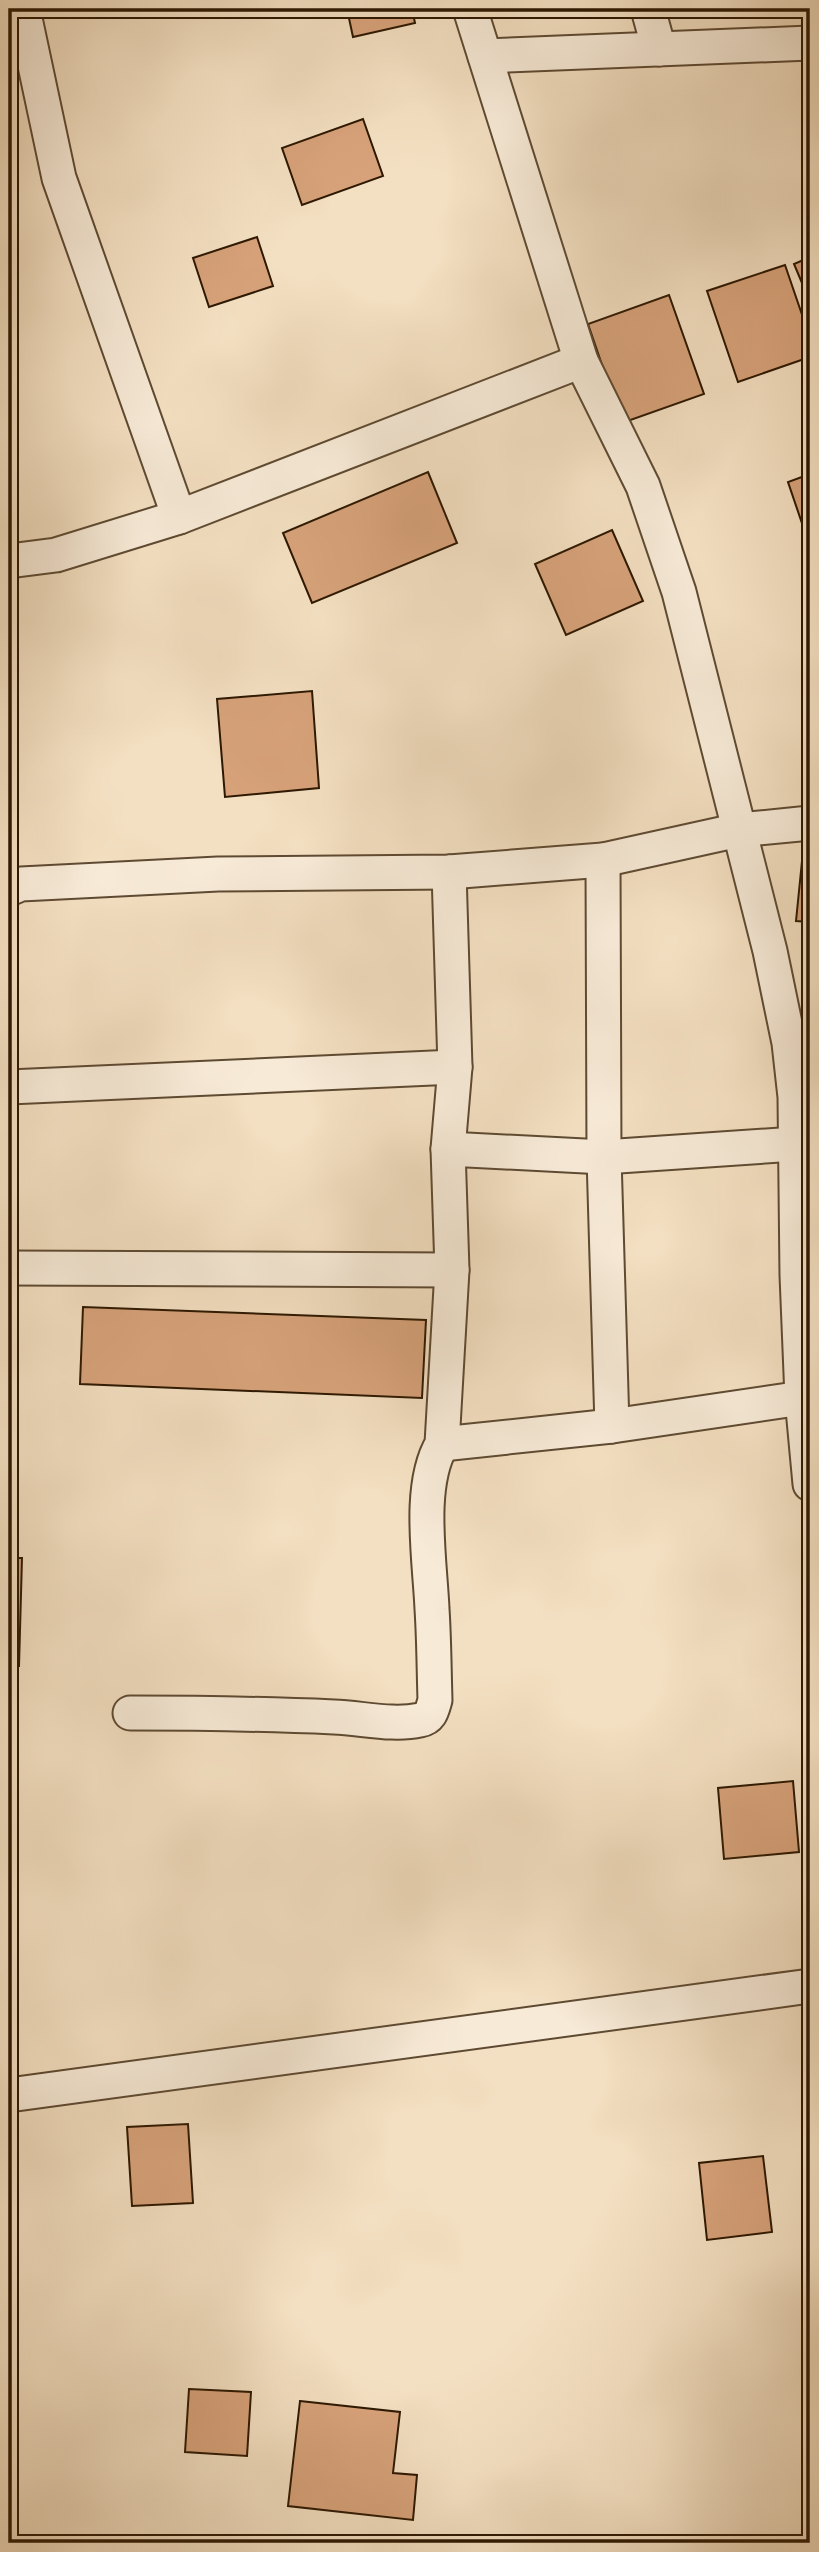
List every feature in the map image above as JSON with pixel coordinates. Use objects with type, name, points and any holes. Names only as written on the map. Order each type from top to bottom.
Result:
[{"type":"street","points":[[23,9],[60,178],[179,517]]},
{"type":"street","points":[[470,9],[581,361],[643,486],[675,579],[770,951],[789,1043],[803,1143],[797,1275],[802,1398],[810,1484]]},
{"type":"street","points":[[648,9],[659,49]]},
{"type":"street","points":[[485,56],[810,43]]},
{"type":"street","points":[[9,561],[56,555],[179,517],[581,361]]},
{"type":"street","points":[[9,890],[21,884],[218,874],[449,872],[603,860],[739,830],[810,823]]},
{"type":"street","points":[[603,860],[604,1157],[612,1426]]},
{"type":"street","points":[[130,1713],[253,1714],[394,1721],[424,1720],[430,1715],[435,1700],[428,1509],[432,1467],[442,1444],[452,1270],[448,1149],[455,1066],[449,872]]},
{"type":"street","points":[[9,1087],[455,1066]]},
{"type":"street","points":[[448,1149],[604,1157],[803,1143]]},
{"type":"street","points":[[9,1268],[452,1270]]},
{"type":"street","points":[[442,1444],[612,1426],[802,1398]]},
{"type":"street","points":[[9,2095],[810,1986]]},
{"type":"building","points":[[347,9],[412,9],[415,23],[353,37]]},
{"type":"building","points":[[363,119],[383,176],[302,205],[282,148]]},
{"type":"building","points":[[257,237],[273,286],[209,307],[193,258]]},
{"type":"building","points":[[810,257],[810,302],[794,264]]},
{"type":"building","points":[[785,265],[810,338],[810,357],[738,382],[707,291]]},
{"type":"building","points":[[669,295],[704,394],[622,423],[588,324]]},
{"type":"building","points":[[428,472],[457,543],[312,603],[283,533]]},
{"type":"building","points":[[810,474],[810,547],[788,482]]},
{"type":"building","points":[[612,530],[643,601],[566,635],[535,564]]},
{"type":"building","points":[[312,691],[319,788],[225,797],[217,699]]},
{"type":"building","points":[[802,861],[810,862],[810,922],[796,921]]},
{"type":"building","points":[[83,1307],[426,1320],[422,1398],[80,1384]]},
{"type":"building","points":[[9,1558],[22,1558],[19,1666],[9,1666]]},
{"type":"building","points":[[793,1781],[799,1852],[724,1859],[718,1788]]},
{"type":"building","points":[[188,2124],[193,2203],[132,2206],[127,2127]]},
{"type":"building","points":[[763,2156],[772,2232],[707,2240],[699,2163]]},
{"type":"building","points":[[189,2389],[251,2392],[247,2456],[185,2452]]},
{"type":"building","points":[[300,2401],[400,2412],[393,2473],[417,2475],[413,2520],[288,2506]]}]
